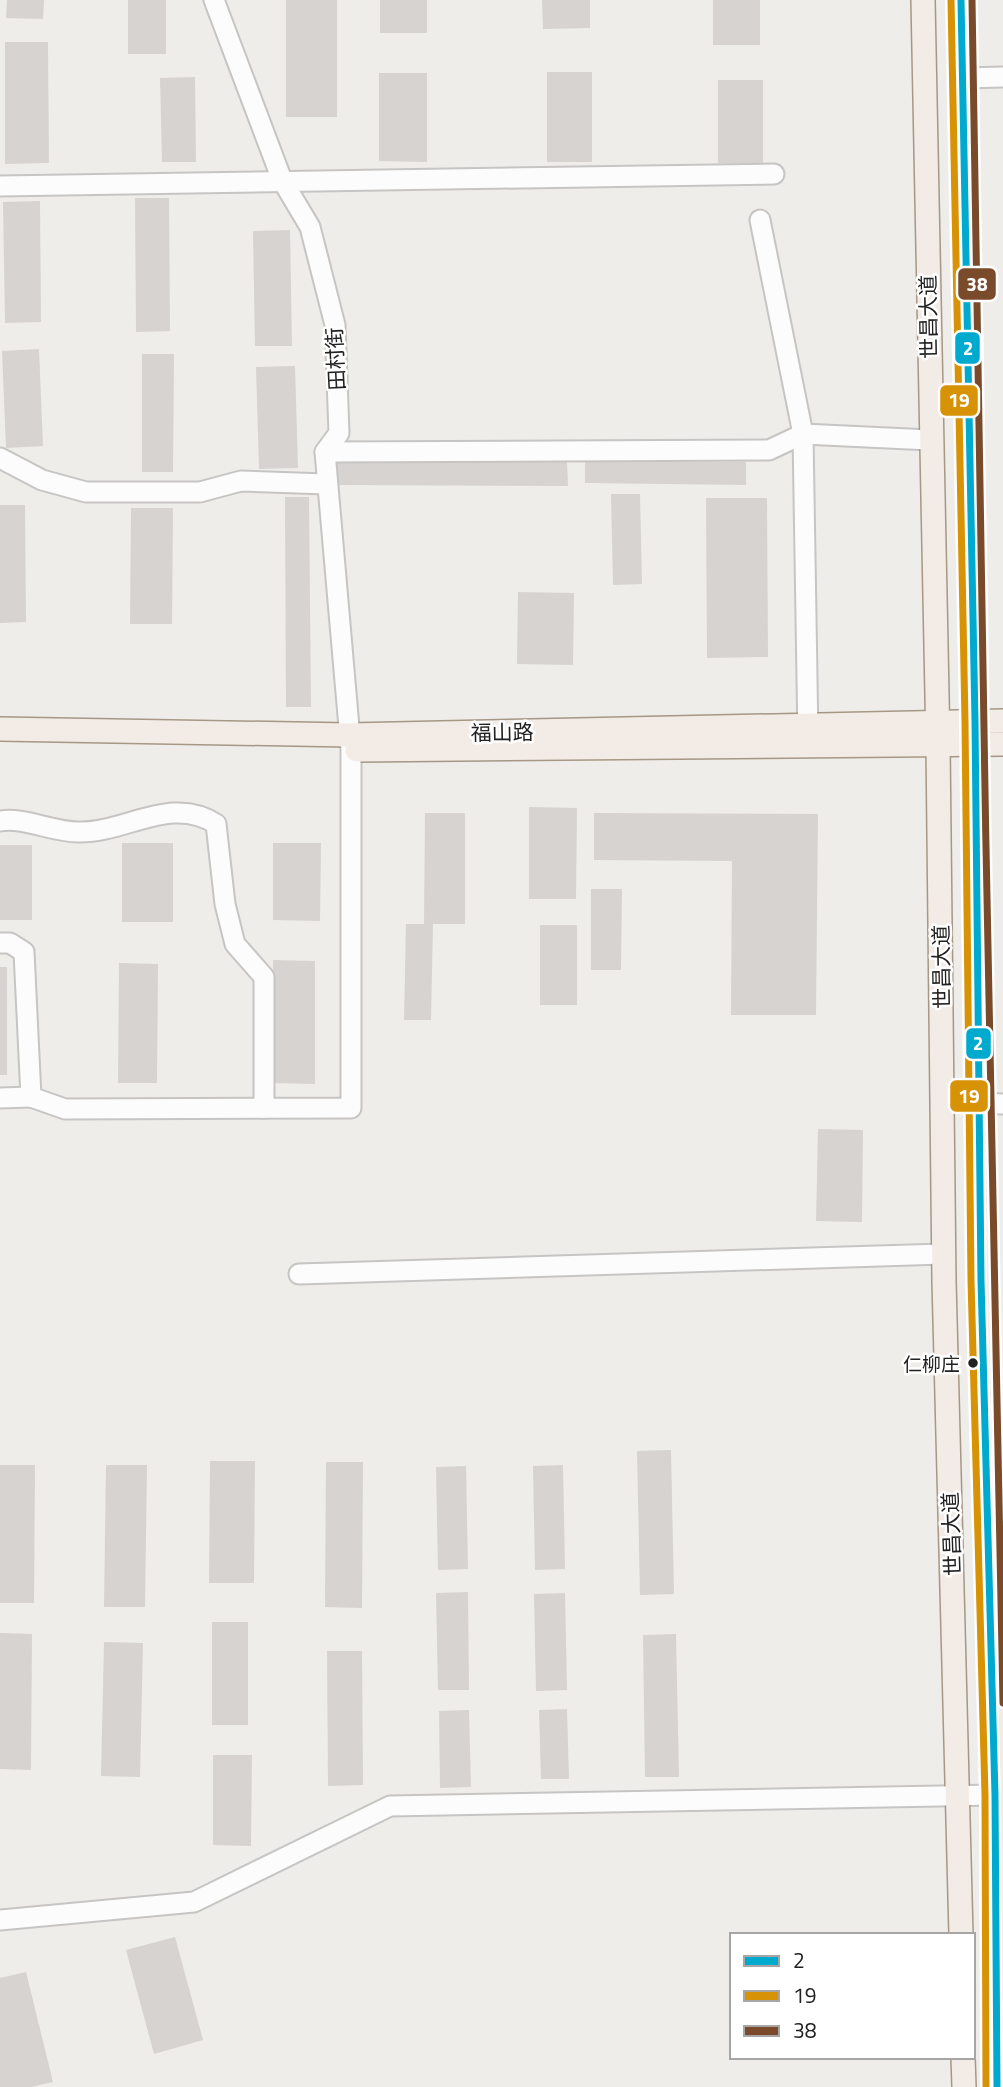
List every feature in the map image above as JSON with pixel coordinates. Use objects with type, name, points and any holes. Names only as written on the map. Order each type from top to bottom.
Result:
[{"type":"main road","name":"世昌大道","points":[[923,0],[938,734],[943,1254],[961,1933]]},
{"type":"main road","name":"世昌大道","points":[[961,0],[979,1104],[998,1739],[995,1795],[997,2087]]},
{"type":"main road","points":[[0,744],[938,734],[975,733],[1003,721]]},
{"type":"main road","points":[[0,729],[350,742]]},
{"type":"main road","points":[[975,733],[1003,744]]},
{"type":"main road","points":[[963,2059],[964,2087]]},
{"type":"street","name":"田村街","points":[[214,0],[282,180],[310,228],[335,325],[339,433],[325,452],[350,742],[351,1108],[264,1108]]},
{"type":"street","points":[[963,78],[1003,77]]},
{"type":"street","points":[[0,186],[774,174]]},
{"type":"street","points":[[760,220],[803,434],[808,736]]},
{"type":"street","points":[[325,452],[769,450],[803,434],[930,440]]},
{"type":"street","points":[[0,458],[42,481],[86,492],[200,492],[242,481],[326,484]]},
{"type":"street","points":[[0,821],[82,833],[162,813],[201,814],[216,824],[225,904],[235,944],[264,977],[264,1108],[65,1109],[31,1097],[0,1098]]},
{"type":"street","points":[[0,943],[10,943],[24,952],[31,1097]]},
{"type":"street","points":[[979,1104],[1003,1104]]},
{"type":"street","points":[[299,1274],[943,1254]]},
{"type":"street","points":[[0,1920],[194,1902],[390,1806],[995,1795]]},
{"type":"building","points":[[7,0],[44,0],[43,19],[6,18]]},
{"type":"building","points":[[128,0],[166,0],[166,54],[128,54]]},
{"type":"building","points":[[286,0],[337,0],[337,117],[286,117]]},
{"type":"building","points":[[380,0],[427,0],[427,33],[380,33]]},
{"type":"building","points":[[542,0],[590,0],[590,28],[543,29]]},
{"type":"building","points":[[713,0],[760,0],[760,45],[713,45]]},
{"type":"building","points":[[5,42],[48,42],[49,163],[5,164]]},
{"type":"building","points":[[547,72],[592,72],[592,162],[547,162]]},
{"type":"building","points":[[379,73],[427,73],[427,162],[379,161]]},
{"type":"building","points":[[195,77],[196,162],[162,162],[160,78]]},
{"type":"building","points":[[718,80],[763,80],[763,164],[718,163]]},
{"type":"building","points":[[135,198],[169,198],[170,331],[136,332]]},
{"type":"building","points":[[40,201],[41,322],[5,323],[3,202]]},
{"type":"building","points":[[290,230],[292,346],[255,346],[253,231]]},
{"type":"building","points":[[39,349],[43,446],[6,448],[2,351]]},
{"type":"building","points":[[142,354],[174,354],[173,472],[142,472]]},
{"type":"building","points":[[295,366],[298,468],[259,469],[256,367]]},
{"type":"building","points":[[336,460],[567,461],[568,486],[336,485]]},
{"type":"building","points":[[585,461],[746,462],[746,485],[585,483]]},
{"type":"building","points":[[611,494],[640,494],[642,584],[613,585]]},
{"type":"building","points":[[285,497],[309,497],[311,707],[286,707]]},
{"type":"building","points":[[706,498],[767,498],[768,657],[707,658]]},
{"type":"building","points":[[0,505],[25,505],[26,622],[0,623]]},
{"type":"building","points":[[131,508],[173,508],[172,624],[130,624]]},
{"type":"building","points":[[518,592],[574,593],[573,665],[517,664]]},
{"type":"building","points":[[529,807],[577,808],[576,899],[529,899]]},
{"type":"building","points":[[425,813],[465,813],[465,924],[433,924],[431,1020],[404,1020],[406,924],[424,924]]},
{"type":"building","points":[[594,813],[818,814],[816,1015],[731,1015],[732,861],[594,860]]},
{"type":"building","points":[[122,843],[173,843],[173,922],[122,922]]},
{"type":"building","points":[[273,843],[321,843],[320,921],[273,920]]},
{"type":"building","points":[[0,845],[32,845],[32,920],[0,920]]},
{"type":"building","points":[[591,889],[622,889],[621,970],[591,970]]},
{"type":"building","points":[[540,925],[577,925],[577,1005],[540,1005]]},
{"type":"building","points":[[273,960],[315,961],[315,1084],[272,1083]]},
{"type":"building","points":[[119,963],[158,964],[157,1083],[118,1083]]},
{"type":"building","points":[[0,967],[7,967],[7,1075],[0,1075]]},
{"type":"building","points":[[818,1129],[863,1130],[862,1222],[816,1221]]},
{"type":"building","points":[[671,1450],[674,1594],[640,1595],[637,1451]]},
{"type":"building","points":[[210,1461],[255,1461],[254,1583],[209,1583]]},
{"type":"building","points":[[326,1462],[363,1462],[362,1608],[325,1607]]},
{"type":"building","points":[[0,1465],[35,1465],[34,1603],[0,1603]]},
{"type":"building","points":[[106,1465],[147,1465],[145,1607],[104,1607]]},
{"type":"building","points":[[563,1465],[565,1569],[535,1570],[533,1466]]},
{"type":"building","points":[[466,1466],[468,1569],[438,1570],[436,1467]]},
{"type":"building","points":[[468,1592],[469,1690],[438,1690],[436,1593]]},
{"type":"building","points":[[565,1593],[567,1690],[536,1691],[534,1594]]},
{"type":"building","points":[[212,1622],[248,1622],[248,1725],[212,1725]]},
{"type":"building","points":[[0,1633],[32,1634],[31,1770],[0,1769]]},
{"type":"building","points":[[676,1634],[679,1777],[645,1777],[643,1635]]},
{"type":"building","points":[[104,1642],[143,1643],[140,1777],[101,1776]]},
{"type":"building","points":[[327,1651],[362,1651],[363,1785],[328,1786]]},
{"type":"building","points":[[567,1709],[569,1779],[541,1779],[539,1710]]},
{"type":"building","points":[[469,1710],[471,1787],[440,1788],[439,1711]]},
{"type":"building","points":[[213,1755],[252,1755],[251,1846],[213,1845]]},
{"type":"building","points":[[175,1937],[203,2040],[154,2054],[126,1950]]},
{"type":"building","points":[[26,1972],[53,2082],[31,2087],[0,2087],[0,1978]]},
{"type":"transit line","name":"19","points":[[951,0],[965,721],[971,1280],[985,1795],[986,2087]]},
{"type":"transit line","name":"2","points":[[961,0],[975,721],[981,1280],[995,1795],[997,2087]]},
{"type":"transit line","name":"38","points":[[972,0],[1003,1703]]},
{"type":"place","name":"仁柳庄","points":[[973,1363]]}]
